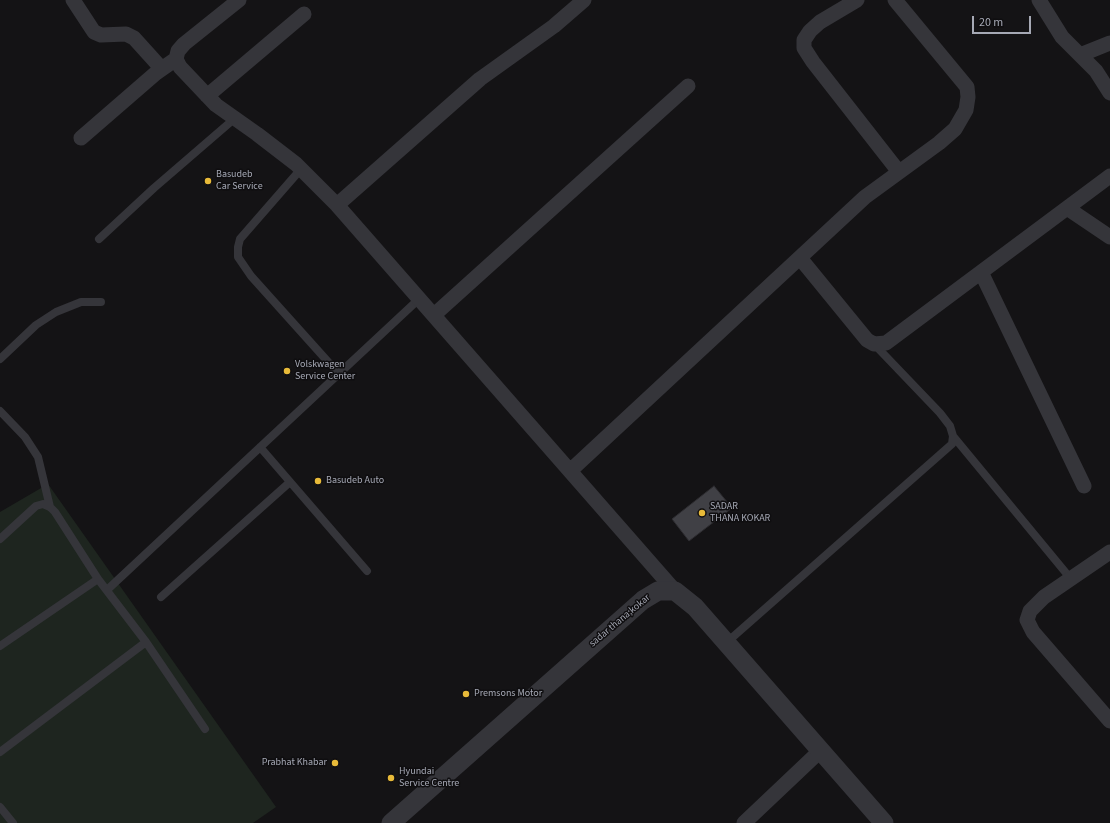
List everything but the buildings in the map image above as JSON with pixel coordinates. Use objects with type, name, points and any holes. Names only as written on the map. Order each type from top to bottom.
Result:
[{"type":"street","points":[[73,0],[94,32],[101,35],[126,34],[134,38],[162,69]]},
{"type":"street","points":[[82,138],[162,69],[176,59],[178,51],[184,44],[239,0]]},
{"type":"street","points":[[337,205],[480,79],[554,26],[584,0]]},
{"type":"street","points":[[857,0],[820,22],[810,31],[804,40],[804,48],[813,62],[900,172]]},
{"type":"street","points":[[570,471],[864,197],[939,143],[955,129],[966,110],[968,97],[967,87],[895,0]]},
{"type":"street","points":[[1039,0],[1062,37],[1096,71],[1110,93]]},
{"type":"street","points":[[207,96],[304,14]]},
{"type":"street","points":[[1080,55],[1110,42]]},
{"type":"street","points":[[176,59],[207,96],[234,119],[257,134],[301,170],[337,205],[675,591],[695,607],[884,823]]},
{"type":"street","points":[[434,315],[688,86]]},
{"type":"street","points":[[800,258],[867,340],[874,344],[886,343],[1110,176]]},
{"type":"street","points":[[1067,208],[1110,237]]},
{"type":"street","points":[[980,272],[1084,486]]},
{"type":"street","points":[[1110,552],[1044,597],[1030,611],[1028,620],[1033,632],[1110,721]]},
{"type":"street","name":"sadar thana;kokar","points":[[391,823],[643,600],[658,591],[675,591]]},
{"type":"street","points":[[744,823],[820,751]]},
{"type":"lane","points":[[99,240],[154,188],[234,119]]},
{"type":"lane","points":[[301,170],[240,239],[238,257],[251,276],[338,374]]},
{"type":"lane","points":[[107,590],[419,298]]},
{"type":"lane","points":[[0,360],[36,325],[56,312],[81,302],[101,302]]},
{"type":"lane","points":[[874,344],[940,413],[950,426],[953,436],[1071,579]]},
{"type":"lane","points":[[0,411],[25,437],[38,457],[50,507]]},
{"type":"lane","points":[[726,643],[952,444],[953,436]]},
{"type":"lane","points":[[260,447],[367,571]]},
{"type":"lane","points":[[161,597],[290,482]]},
{"type":"lane","points":[[0,539],[36,506],[43,504],[50,507],[55,512],[98,579],[146,642],[206,729]]},
{"type":"lane","points":[[0,646],[98,579]]},
{"type":"lane","points":[[0,752],[146,642]]},
{"type":"lane","points":[[0,807],[13,823]]},
{"type":"shaded area","points":[[48,484],[276,807],[253,823],[0,823],[0,512]]},
{"type":"place","name":"Basudeb Car Service","points":[[208,181]]},
{"type":"place","name":"Volskwagen Service Center","points":[[287,371]]},
{"type":"place","name":"Basudeb Auto","points":[[318,481]]},
{"type":"place","name":"SADAR THANA KOKAR","points":[[702,513]]},
{"type":"place","name":"Premsons Motor","points":[[466,694]]},
{"type":"place","name":"Prabhat Khabar","points":[[335,763]]},
{"type":"place","name":"Hyundai Service Centre","points":[[391,778]]}]
